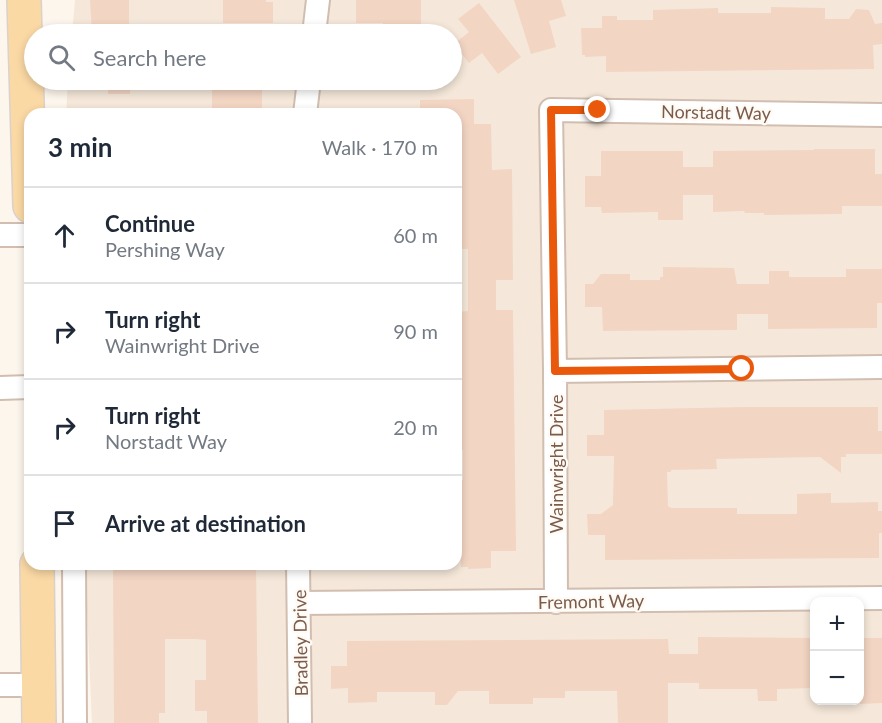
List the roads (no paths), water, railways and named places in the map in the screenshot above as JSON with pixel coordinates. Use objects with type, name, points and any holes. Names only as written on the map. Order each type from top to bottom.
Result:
[{"type":"main road","points":[[24,0],[25,24]]},
{"type":"main road","points":[[27,90],[27,108]]},
{"type":"main road","points":[[38,570],[39,723]]},
{"type":"street","points":[[315,24],[318,0]]},
{"type":"street","points":[[306,108],[308,90]]},
{"type":"street","name":"Norstadt Way","points":[[551,110],[882,115]]},
{"type":"street","name":"Wainwright Drive","points":[[551,110],[556,602]]},
{"type":"street","points":[[0,235],[24,235]]},
{"type":"street","points":[[555,371],[882,367]]},
{"type":"street","points":[[0,388],[24,387]]},
{"type":"street","points":[[74,570],[75,723]]},
{"type":"street","name":"Bradley Drive","points":[[298,570],[300,723]]},
{"type":"street","name":"Fremont Way","points":[[299,603],[882,598]]},
{"type":"street","points":[[0,685],[39,685]]}]
